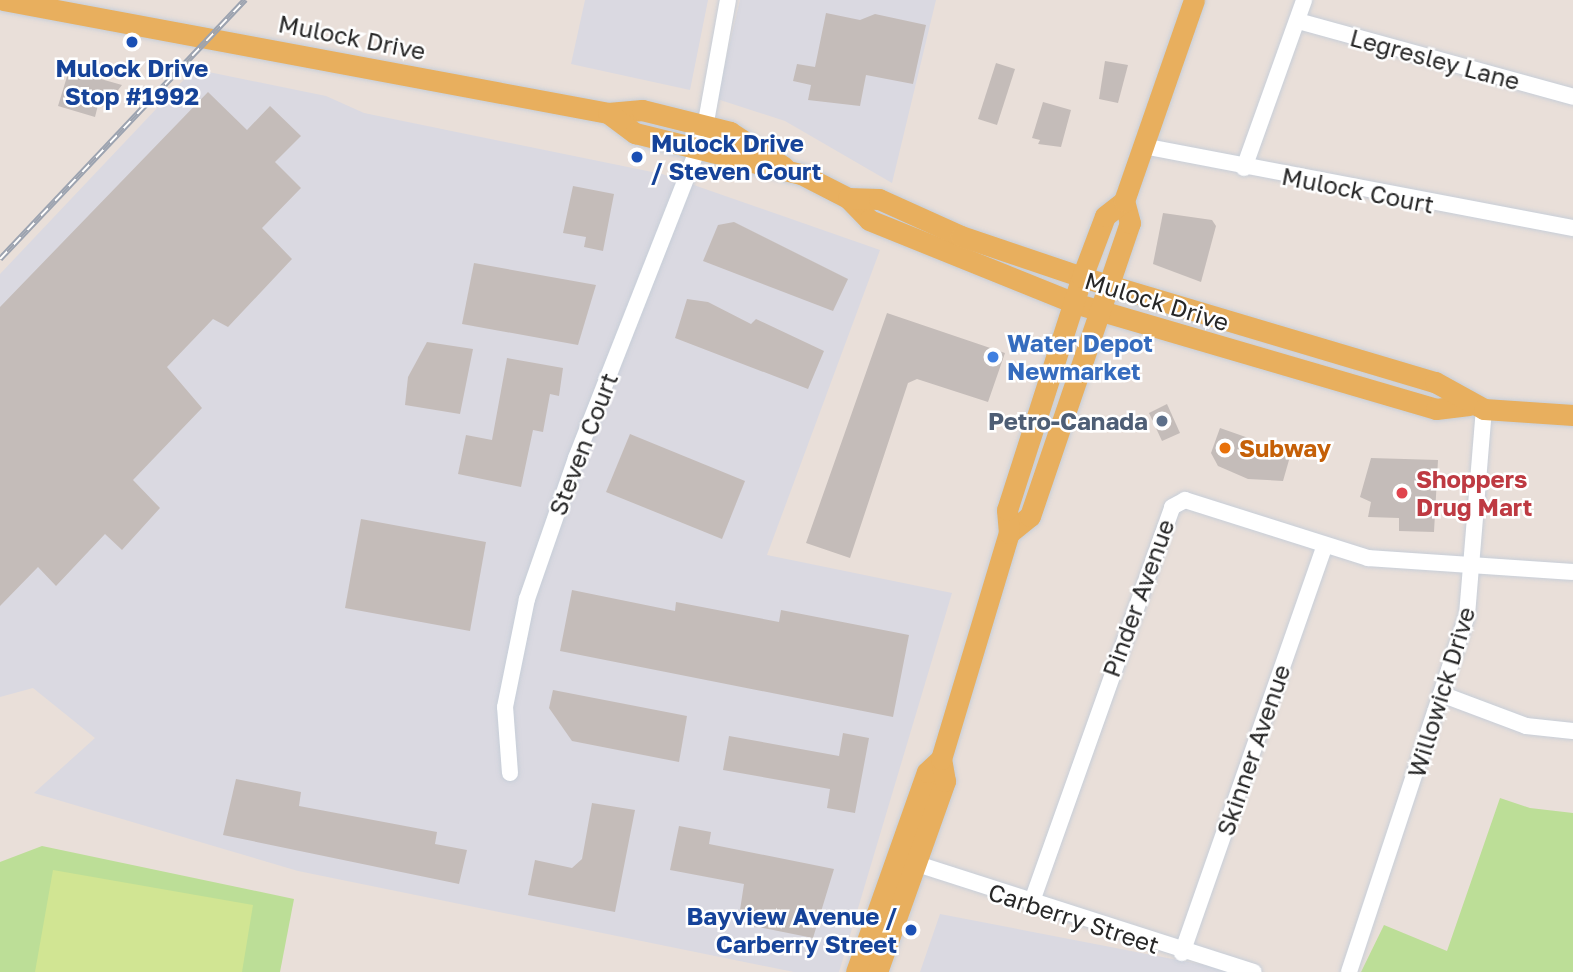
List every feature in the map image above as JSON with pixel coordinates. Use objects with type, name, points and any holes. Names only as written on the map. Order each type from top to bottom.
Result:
[{"type":"main road","name":"Mulock Drive","points":[[3,0],[608,113],[642,110],[704,124],[756,144],[784,167]]},
{"type":"main road","points":[[877,972],[928,772],[941,759],[1009,533],[1007,510],[1082,277],[1105,216],[1124,201],[1194,0]]},
{"type":"main road","name":"Mulock Drive","points":[[608,113],[635,133],[784,167],[848,198],[869,220],[950,258],[1074,303],[1436,409],[1477,407],[1573,415]]},
{"type":"main road","name":"Mulock Drive","points":[[848,198],[878,199],[961,236],[1082,277],[1435,382],[1477,407]]},
{"type":"main road","points":[[1009,533],[1030,516],[1130,223],[1124,201]]},
{"type":"main road","points":[[856,972],[906,861]]},
{"type":"street","name":"Steven Court","points":[[510,773],[505,707],[527,600],[576,458],[698,148],[728,0]]},
{"type":"street","points":[[1244,168],[1304,0]]},
{"type":"street","name":"Legresley Lane","points":[[1298,21],[1573,97]]},
{"type":"street","name":"Mulock Court","points":[[1143,146],[1244,168],[1573,228]]},
{"type":"street","name":"Willowick Drive","points":[[1349,972],[1393,847],[1468,615],[1473,565],[1477,407]]},
{"type":"street","name":"Pinder Avenue","points":[[1031,904],[1172,507],[1185,500],[1324,547],[1368,558],[1573,572]]},
{"type":"street","name":"Skinner Avenue","points":[[1182,953],[1324,547]]},
{"type":"street","points":[[1441,694],[1526,726],[1573,731]]},
{"type":"street","name":"Carberry Street","points":[[906,861],[1182,953],[1253,972]]},
{"type":"shaded area","points":[[585,0],[708,0],[690,90],[571,64]]},
{"type":"shaded area","points":[[740,0],[936,0],[892,183],[785,121],[717,99]]},
{"type":"shaded area","points":[[194,69],[326,96],[364,113],[662,174],[880,250],[767,555],[952,593],[839,972],[794,972],[298,871],[34,793],[95,738],[33,688],[0,697],[0,274]]},
{"type":"shaded area","points":[[940,914],[1240,972],[920,972]]},
{"type":"green space","points":[[1500,798],[1530,808],[1573,813],[1573,972],[1361,972],[1384,925],[1447,951]]},
{"type":"green space","points":[[42,846],[294,899],[280,972],[0,972],[0,862]]},
{"type":"green space","points":[[53,870],[253,905],[242,972],[35,972]]},
{"type":"building","points":[[826,13],[860,20],[875,14],[926,25],[913,84],[866,75],[860,106],[808,100],[811,85],[793,81],[797,64],[815,67]]},
{"type":"building","points":[[1105,61],[1128,65],[1118,103],[1099,99]]},
{"type":"building","points":[[996,63],[1015,69],[997,125],[978,119]]},
{"type":"building","points":[[69,70],[122,85],[105,107],[98,105],[95,117],[58,106]]},
{"type":"building","points":[[208,92],[247,130],[270,106],[301,136],[275,162],[301,188],[262,228],[292,259],[228,327],[213,319],[167,367],[202,408],[133,480],[160,508],[122,550],[105,534],[56,586],[38,567],[0,606],[0,307]]},
{"type":"building","points":[[1043,102],[1071,110],[1061,147],[1038,144],[1040,140],[1032,138]]},
{"type":"building","points":[[573,186],[614,194],[603,251],[584,247],[586,237],[563,233]]},
{"type":"building","points":[[1163,213],[1212,220],[1216,226],[1201,282],[1153,264]]},
{"type":"building","points":[[734,222],[848,279],[833,311],[703,261],[718,225]]},
{"type":"building","points":[[474,263],[596,285],[578,345],[462,324]]},
{"type":"building","points":[[687,299],[708,302],[751,324],[756,319],[824,351],[808,389],[675,338]]},
{"type":"building","points":[[887,313],[1005,353],[988,402],[917,379],[908,383],[850,558],[806,543]]},
{"type":"building","points":[[427,342],[473,349],[460,414],[405,405],[408,377]]},
{"type":"building","points":[[507,358],[563,368],[559,396],[550,394],[543,432],[533,430],[521,487],[458,474],[466,435],[492,440]]},
{"type":"building","points":[[1167,404],[1180,433],[1162,441],[1149,413]]},
{"type":"building","points":[[1220,428],[1291,453],[1283,481],[1248,479],[1218,466],[1211,453]]},
{"type":"building","points":[[630,434],[745,481],[722,539],[606,492]]},
{"type":"building","points":[[1371,458],[1438,460],[1434,532],[1399,531],[1399,518],[1368,517],[1371,502],[1360,497]]},
{"type":"building","points":[[361,519],[486,542],[470,631],[345,608]]},
{"type":"building","points":[[572,590],[675,611],[676,602],[779,622],[781,610],[909,635],[893,717],[560,651]]},
{"type":"building","points":[[553,690],[687,716],[679,762],[572,741],[549,708]]},
{"type":"building","points":[[843,733],[869,738],[855,813],[827,808],[830,789],[723,770],[729,736],[839,756]]},
{"type":"building","points":[[236,779],[301,792],[299,806],[437,832],[435,844],[467,850],[459,884],[223,835]]},
{"type":"building","points":[[592,803],[635,810],[615,912],[528,895],[535,860],[572,868],[582,859]]},
{"type":"building","points":[[679,826],[711,832],[709,844],[834,869],[813,938],[738,923],[744,884],[670,870]]},
{"type":"railway","points":[[0,259],[245,0]]},
{"type":"place","name":"Mulock Drive Stop #1992","points":[[132,42]]},
{"type":"place","name":"Mulock Drive / Steven Court","points":[[637,157]]},
{"type":"place","name":"Water Depot Newmarket","points":[[993,357]]},
{"type":"place","name":"Petro-Canada","points":[[1162,421]]},
{"type":"place","name":"Subway","points":[[1225,448]]},
{"type":"place","name":"Shoppers Drug Mart","points":[[1402,493]]},
{"type":"place","name":"Bayview Avenue / Carberry Street","points":[[911,930]]}]
